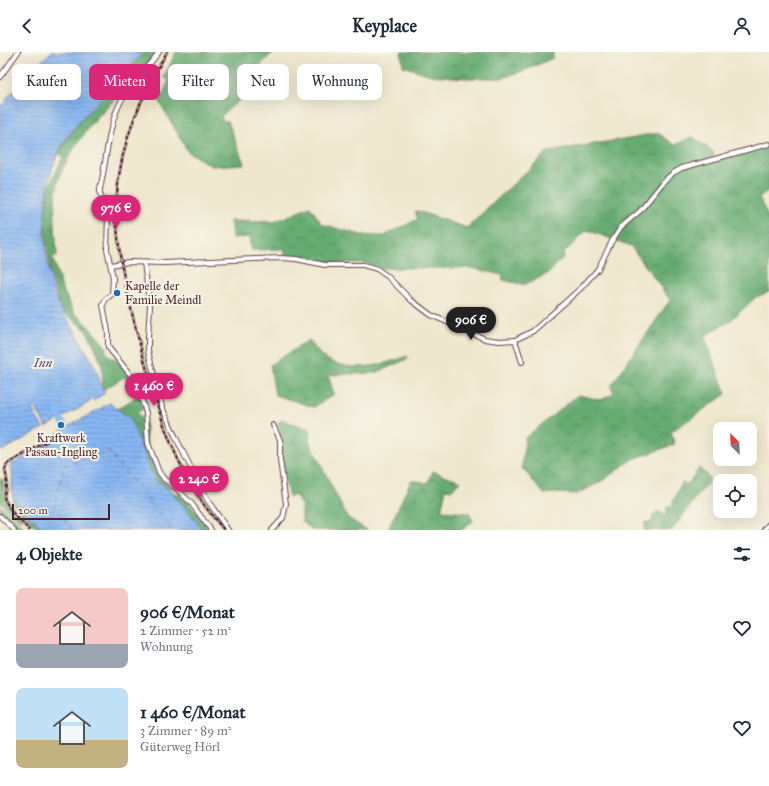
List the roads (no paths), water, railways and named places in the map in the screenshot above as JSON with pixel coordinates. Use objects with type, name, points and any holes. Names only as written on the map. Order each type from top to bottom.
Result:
[{"type":"street","points":[[0,77],[18,52]]},
{"type":"street","points":[[159,52],[122,100],[114,115],[100,189],[100,194],[108,214],[107,249],[113,278],[113,291],[103,304],[108,331],[108,347],[137,385],[146,413],[148,443],[159,472],[164,479],[192,503],[211,530]]},
{"type":"street","points":[[111,265],[128,262],[144,263],[281,258],[296,259],[325,265],[363,265],[381,271],[411,300],[431,315],[485,339],[499,341],[515,340],[533,331],[592,277],[621,227],[640,211],[664,180],[673,173],[682,168],[769,144]]},
{"type":"street","points":[[144,263],[150,306],[148,351],[162,407],[203,493],[228,530]]},
{"type":"street","points":[[515,340],[522,362]]},
{"type":"street","points":[[272,530],[283,518],[286,504],[280,460],[280,440],[273,425]]},
{"type":"street","points":[[0,516],[14,530]]},
{"type":"street","points":[[764,530],[769,524]]},
{"type":"water","name":"Inn","points":[[51,52],[144,52],[133,64],[89,64],[89,100],[99,100],[74,129],[58,153],[52,170],[45,209],[46,249],[53,288],[60,308],[94,365],[105,393],[93,401],[91,399],[90,402],[46,427],[35,407],[33,407],[32,409],[43,428],[2,451],[0,448],[0,106],[2,104],[6,104],[5,100],[8,99],[12,92],[12,100],[81,100],[81,64],[38,64]]},
{"type":"water","points":[[110,403],[130,418],[155,480],[168,489],[190,513],[202,530],[44,530],[15,500],[12,493],[12,472],[10,465],[54,440],[52,436]]},
{"type":"waterway","name":"Inn","points":[[57,412],[69,434]]},
{"type":"railway","points":[[167,52],[149,85],[134,120],[119,174],[117,193],[117,229],[121,263],[128,298],[151,386],[168,437],[192,486],[207,509],[224,530]]},
{"type":"railway","points":[[29,530],[11,511],[5,500],[4,496],[7,479],[5,470],[7,464],[49,440]]},
{"type":"place","name":"Kapelle der Familie Meindl","points":[[117,293]]},
{"type":"place","name":"Kraftwerk Passau-Ingling","points":[[61,425]]}]
